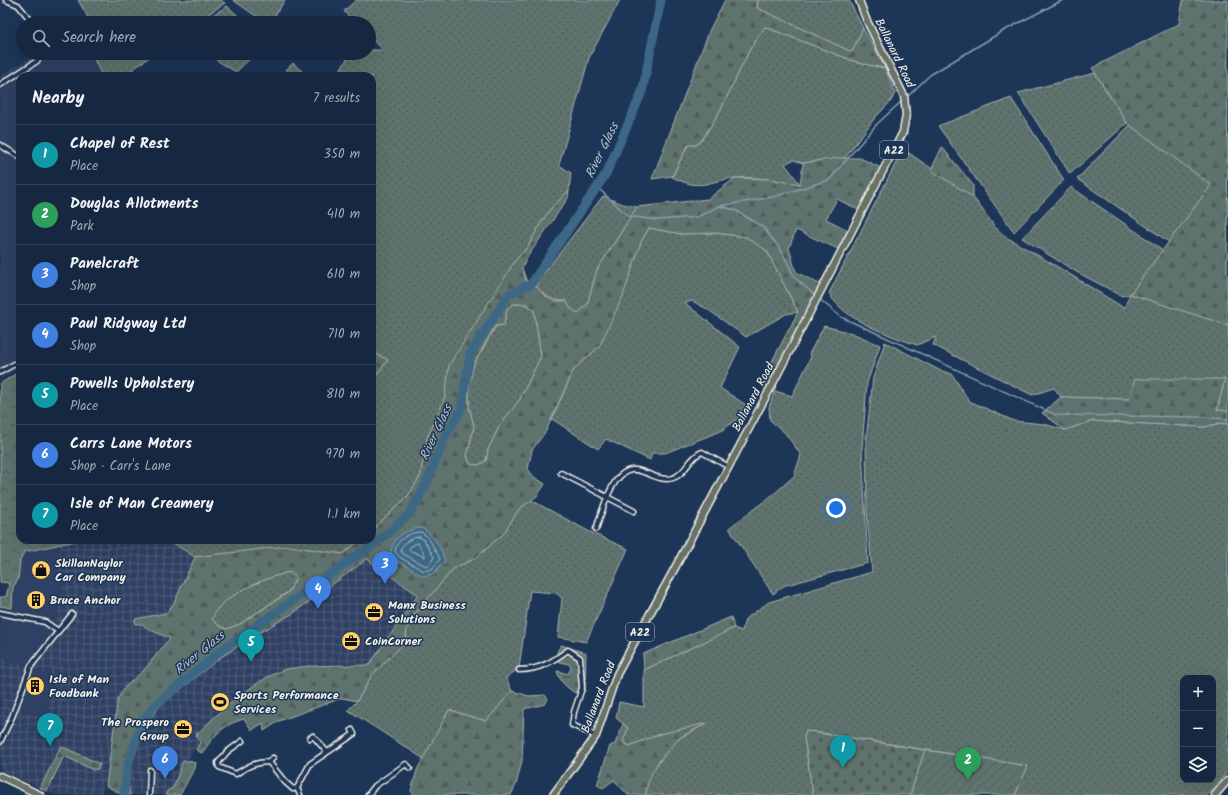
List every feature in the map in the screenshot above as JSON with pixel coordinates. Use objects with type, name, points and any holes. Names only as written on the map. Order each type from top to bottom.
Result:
[{"type":"main road","name":"Ballanard Road","points":[[553,795],[596,736],[617,674],[729,467],[903,132],[906,115],[904,96],[866,19],[859,0]]},
{"type":"main road","points":[[0,776],[40,795]]},
{"type":"main road","points":[[1215,795],[1228,780]]},
{"type":"street","points":[[6,0],[18,5],[28,16]]},
{"type":"street","points":[[20,72],[38,60]]},
{"type":"street","points":[[0,85],[16,75]]},
{"type":"street","points":[[0,145],[16,155]]},
{"type":"street","points":[[0,372],[16,363]]},
{"type":"street","points":[[596,529],[606,497],[619,478],[630,470],[636,470],[665,479],[673,478],[679,475],[696,455],[702,452],[729,467]]},
{"type":"street","points":[[561,473],[634,510]]},
{"type":"street","points":[[0,613],[45,622],[58,631]]},
{"type":"street","points":[[0,742],[12,717],[31,666],[72,614]]},
{"type":"street","points":[[519,670],[530,670],[549,664],[568,650],[575,653],[580,658],[582,688],[574,712],[572,725],[596,736]]},
{"type":"street","points":[[297,788],[310,764],[354,734],[352,730]]},
{"type":"street","points":[[313,736],[327,752]]},
{"type":"street","points":[[236,774],[219,767],[218,763],[227,752],[242,741]]},
{"type":"street","points":[[234,779],[236,774],[248,766],[259,762],[269,762],[273,758]]},
{"type":"street","points":[[269,762],[285,782],[293,789],[297,788]]},
{"type":"street","points":[[368,795],[375,786],[406,764],[410,768]]},
{"type":"street","points":[[149,795],[150,770]]},
{"type":"street","points":[[297,788],[300,795]]},
{"type":"shaded area","points":[[25,60],[94,60],[100,72],[16,72],[16,369],[0,379],[0,76]]},
{"type":"shaded area","points":[[65,544],[174,544],[195,557],[170,638],[144,670],[101,795],[55,795],[0,770],[0,659],[27,665],[47,639],[56,619],[63,584],[57,582],[61,545]],"holes":[[[34,669],[57,678],[43,717],[20,710]]]},
{"type":"shaded area","points":[[61,545],[57,582],[63,583],[56,619],[47,639],[27,665],[0,659],[0,606],[12,608],[13,587],[18,580],[20,561],[24,552]]},
{"type":"shaded area","points":[[367,559],[418,595],[369,665],[338,666],[212,723],[187,761],[171,795],[122,795],[127,773],[144,727],[159,707],[217,660],[250,638],[292,614]]},
{"type":"shaded area","points":[[34,669],[57,678],[43,717],[20,710]]},
{"type":"green space","points":[[78,0],[221,0],[225,3],[206,16],[87,16]]},
{"type":"green space","points":[[233,0],[285,0],[275,16],[256,16]]},
{"type":"green space","points":[[356,0],[620,0],[589,58],[559,165],[571,173],[569,191],[552,207],[539,226],[529,245],[515,261],[450,365],[445,397],[428,436],[420,477],[408,496],[376,526],[376,376],[388,360],[376,354],[376,72],[339,72],[346,60],[376,60],[376,50],[384,50],[376,43],[376,16],[348,16],[344,11]]},
{"type":"green space","points":[[725,0],[758,0],[757,8],[852,52],[863,28],[885,68],[859,63],[765,27],[751,47],[721,109],[702,140],[696,145],[688,145],[672,176],[652,179],[710,29]]},
{"type":"green space","points":[[758,0],[849,0],[863,28],[852,52],[757,8]]},
{"type":"green space","points":[[1183,0],[1228,0],[1227,325],[1130,294],[1211,185],[1127,123],[1092,68],[1179,24]]},
{"type":"green space","points":[[227,6],[238,16],[211,16]]},
{"type":"green space","points":[[765,27],[859,63],[885,68],[895,93],[891,101],[874,119],[845,158],[803,163],[793,160],[785,164],[800,184],[768,179],[735,178],[697,185],[672,177],[688,145],[696,145],[702,140],[721,109],[751,47]]},
{"type":"green space","points":[[94,60],[146,60],[129,72],[100,72]]},
{"type":"green space","points":[[216,60],[249,60],[236,72]]},
{"type":"green space","points":[[293,63],[303,72],[284,72]]},
{"type":"green space","points":[[1095,73],[1127,123],[1070,174],[1018,93]]},
{"type":"green space","points":[[1011,98],[1064,180],[1014,232],[938,126]]},
{"type":"green space","points":[[1130,125],[1212,185],[1169,242],[1077,179]]},
{"type":"green space","points":[[942,147],[973,185],[973,197],[931,170]]},
{"type":"green space","points":[[903,149],[973,197],[995,227],[1006,237],[1124,308],[1130,294],[1228,324],[1228,411],[1217,410],[1225,379],[1129,399],[1061,397],[1054,388],[1032,395],[933,345],[936,337],[917,345],[867,325],[855,319],[845,311],[836,303],[829,293]]},
{"type":"green space","points":[[838,158],[860,158],[881,168],[859,210],[837,199],[826,219],[848,230],[838,249],[796,230],[789,248],[796,272],[821,285],[766,390],[763,387],[769,367],[798,312],[767,251],[746,237],[716,233],[682,234],[649,228],[641,242],[623,296],[599,347],[574,369],[546,431],[532,450],[528,469],[534,477],[545,484],[537,496],[519,509],[504,533],[476,558],[454,568],[408,622],[405,642],[372,675],[357,701],[342,698],[279,721],[264,731],[263,723],[252,730],[244,719],[236,721],[224,728],[202,753],[196,750],[200,742],[196,735],[204,727],[226,707],[252,687],[277,672],[307,666],[369,665],[418,595],[367,559],[292,614],[250,638],[217,660],[159,707],[144,727],[127,773],[130,795],[120,795],[120,793],[106,786],[118,698],[124,688],[144,670],[170,638],[150,630],[142,624],[135,624],[135,619],[166,613],[174,603],[195,557],[288,546],[343,554],[355,544],[376,544],[376,526],[408,496],[420,477],[428,436],[445,397],[449,365],[515,261],[529,245],[539,226],[552,207],[569,191],[568,198],[528,256],[522,268],[526,280],[537,287],[544,295],[554,301],[566,301],[571,309],[578,313],[587,305],[597,270],[637,207],[708,199],[735,178],[769,179],[800,184],[803,163]],"holes":[[[513,304],[527,304],[534,310],[541,356],[520,399],[499,427],[488,450],[486,461],[478,465],[470,464],[467,456],[474,426],[469,407],[469,385],[474,364],[495,326],[504,325],[507,309]],[[290,572],[296,578],[289,592],[240,624],[227,629],[219,626],[212,619],[216,611],[223,603],[257,583]]]},
{"type":"green space","points":[[1071,187],[1163,250],[1130,294],[1122,296],[1073,270],[1022,238]]},
{"type":"green space","points":[[603,196],[623,204],[637,207],[597,270],[587,305],[578,313],[571,309],[566,301],[550,298],[543,293],[537,287],[538,281]]},
{"type":"green space","points":[[649,228],[682,234],[716,233],[746,237],[767,251],[798,312],[786,314],[746,337],[707,309],[692,301],[685,303],[740,347],[720,388],[746,405],[739,418],[721,431],[665,453],[652,453],[650,460],[606,439],[598,449],[552,419],[574,369],[599,347],[641,242]]},
{"type":"green space","points":[[513,304],[526,304],[534,310],[541,356],[520,399],[499,427],[488,450],[486,461],[478,465],[470,465],[467,456],[474,426],[469,407],[469,385],[474,364],[496,326],[504,325],[507,309]]},
{"type":"green space","points":[[824,326],[852,333],[880,345],[867,383],[862,449],[868,563],[783,586],[773,594],[729,528],[775,493],[794,476],[801,455],[785,433],[770,420],[769,407],[775,391],[792,396],[811,357],[809,354]]},
{"type":"green space","points":[[885,342],[939,370],[952,374],[969,401],[1014,421],[1044,424],[1065,430],[1092,421],[1205,427],[1220,423],[1228,424],[1228,771],[1208,795],[1015,795],[1027,766],[809,731],[804,737],[813,795],[646,795],[646,786],[653,769],[680,738],[706,724],[660,734],[629,746],[622,742],[628,728],[616,718],[619,702],[644,707],[644,670],[734,628],[742,631],[745,619],[769,602],[872,572],[867,513],[866,440],[873,378]]},
{"type":"green space","points":[[376,354],[388,360],[376,376]]},
{"type":"green space","points":[[16,374],[16,544],[62,544],[24,552],[20,561],[18,580],[13,587],[12,608],[0,606],[0,597],[6,597],[9,583],[0,582],[0,384]]},
{"type":"green space","points":[[1135,379],[1225,379],[1217,410],[1228,411],[1228,424],[1220,423],[1205,427],[1092,421],[1065,430],[1042,413],[1061,397],[1129,399]]},
{"type":"green space","points":[[531,500],[590,532],[628,549],[586,642],[558,637],[562,598],[556,593],[530,591],[519,668],[506,678],[512,691],[486,721],[449,710],[424,759],[348,710],[357,701],[372,675],[405,642],[408,622],[454,568],[476,558],[504,533],[519,509]]},
{"type":"green space","points":[[174,544],[355,544],[343,554],[288,546],[195,557]]},
{"type":"green space","points":[[290,572],[296,578],[289,591],[240,624],[227,629],[219,626],[212,619],[216,611],[223,603],[233,596],[257,583]]},
{"type":"green space","points":[[731,617],[734,628],[644,670],[643,654]]},
{"type":"green space","points":[[561,645],[586,653],[585,691],[575,693],[566,686],[560,678],[557,671],[568,674],[571,668],[569,664],[559,662],[557,652]]},
{"type":"green space","points":[[512,691],[529,696],[545,695],[548,699],[545,704],[524,709],[522,761],[516,785],[511,795],[414,795],[411,791],[417,770],[449,710],[486,721]]},
{"type":"green space","points":[[707,723],[680,738],[668,749],[657,764],[649,780],[646,795],[628,795],[614,780],[603,788],[597,785],[610,746],[615,744],[623,724],[628,728],[623,742],[629,746],[660,734]]},
{"type":"green space","points":[[806,731],[925,750],[910,795],[813,795],[804,737]]},
{"type":"green space","points":[[61,746],[100,764],[98,769],[93,770],[64,756],[47,791],[40,788]]},
{"type":"green space","points":[[925,750],[1028,766],[1015,795],[910,795]]},
{"type":"green space","points":[[183,761],[195,763],[194,769],[180,795],[166,795],[167,791],[173,788]]},
{"type":"water","points":[[422,528],[430,534],[437,543],[445,563],[439,566],[435,573],[423,576],[396,560],[391,553],[394,542],[397,538],[411,530]]},
{"type":"waterway","name":"River Glass","points":[[376,542],[409,514],[425,487],[445,437],[461,410],[470,354],[509,294],[531,284],[606,174],[642,92],[661,0]]},
{"type":"waterway","points":[[906,98],[930,75],[1003,31],[1063,0]]},
{"type":"waterway","points":[[597,187],[628,216],[657,220],[697,217],[720,206],[773,197],[829,180],[877,124],[903,100]]},
{"type":"waterway","points":[[720,206],[735,210],[763,227],[781,250],[795,278],[815,295]]},
{"type":"waterway","points":[[818,298],[841,317],[1056,415],[1201,417],[1228,419]]},
{"type":"waterway","name":"River Glass","points":[[124,795],[127,767],[142,723],[153,707],[219,652],[374,544]]},
{"type":"place","name":"SkillanNaylor Car Company","points":[[41,570]]},
{"type":"place","name":"Panelcraft","points":[[385,584]]},
{"type":"place","name":"Bruce Anchor","points":[[36,600]]},
{"type":"place","name":"Paul Ridgway Ltd","points":[[318,609]]},
{"type":"place","name":"Manx Business Solutions","points":[[374,612]]},
{"type":"place","name":"CoinCorner","points":[[351,641]]},
{"type":"place","name":"Powells Upholstery","points":[[251,662]]},
{"type":"place","name":"Isle of Man Foodbank","points":[[35,686]]},
{"type":"place","name":"Sports Performance Services","points":[[220,702]]},
{"type":"place","name":"The Prospero Group","points":[[183,729]]},
{"type":"place","name":"Isle of Man Creamery","points":[[50,746]]},
{"type":"place","name":"Chapel of Rest","points":[[843,768]]},
{"type":"place","name":"Carrs Lane Motors","points":[[165,779]]},
{"type":"place","name":"Douglas Allotments","points":[[968,780]]}]
